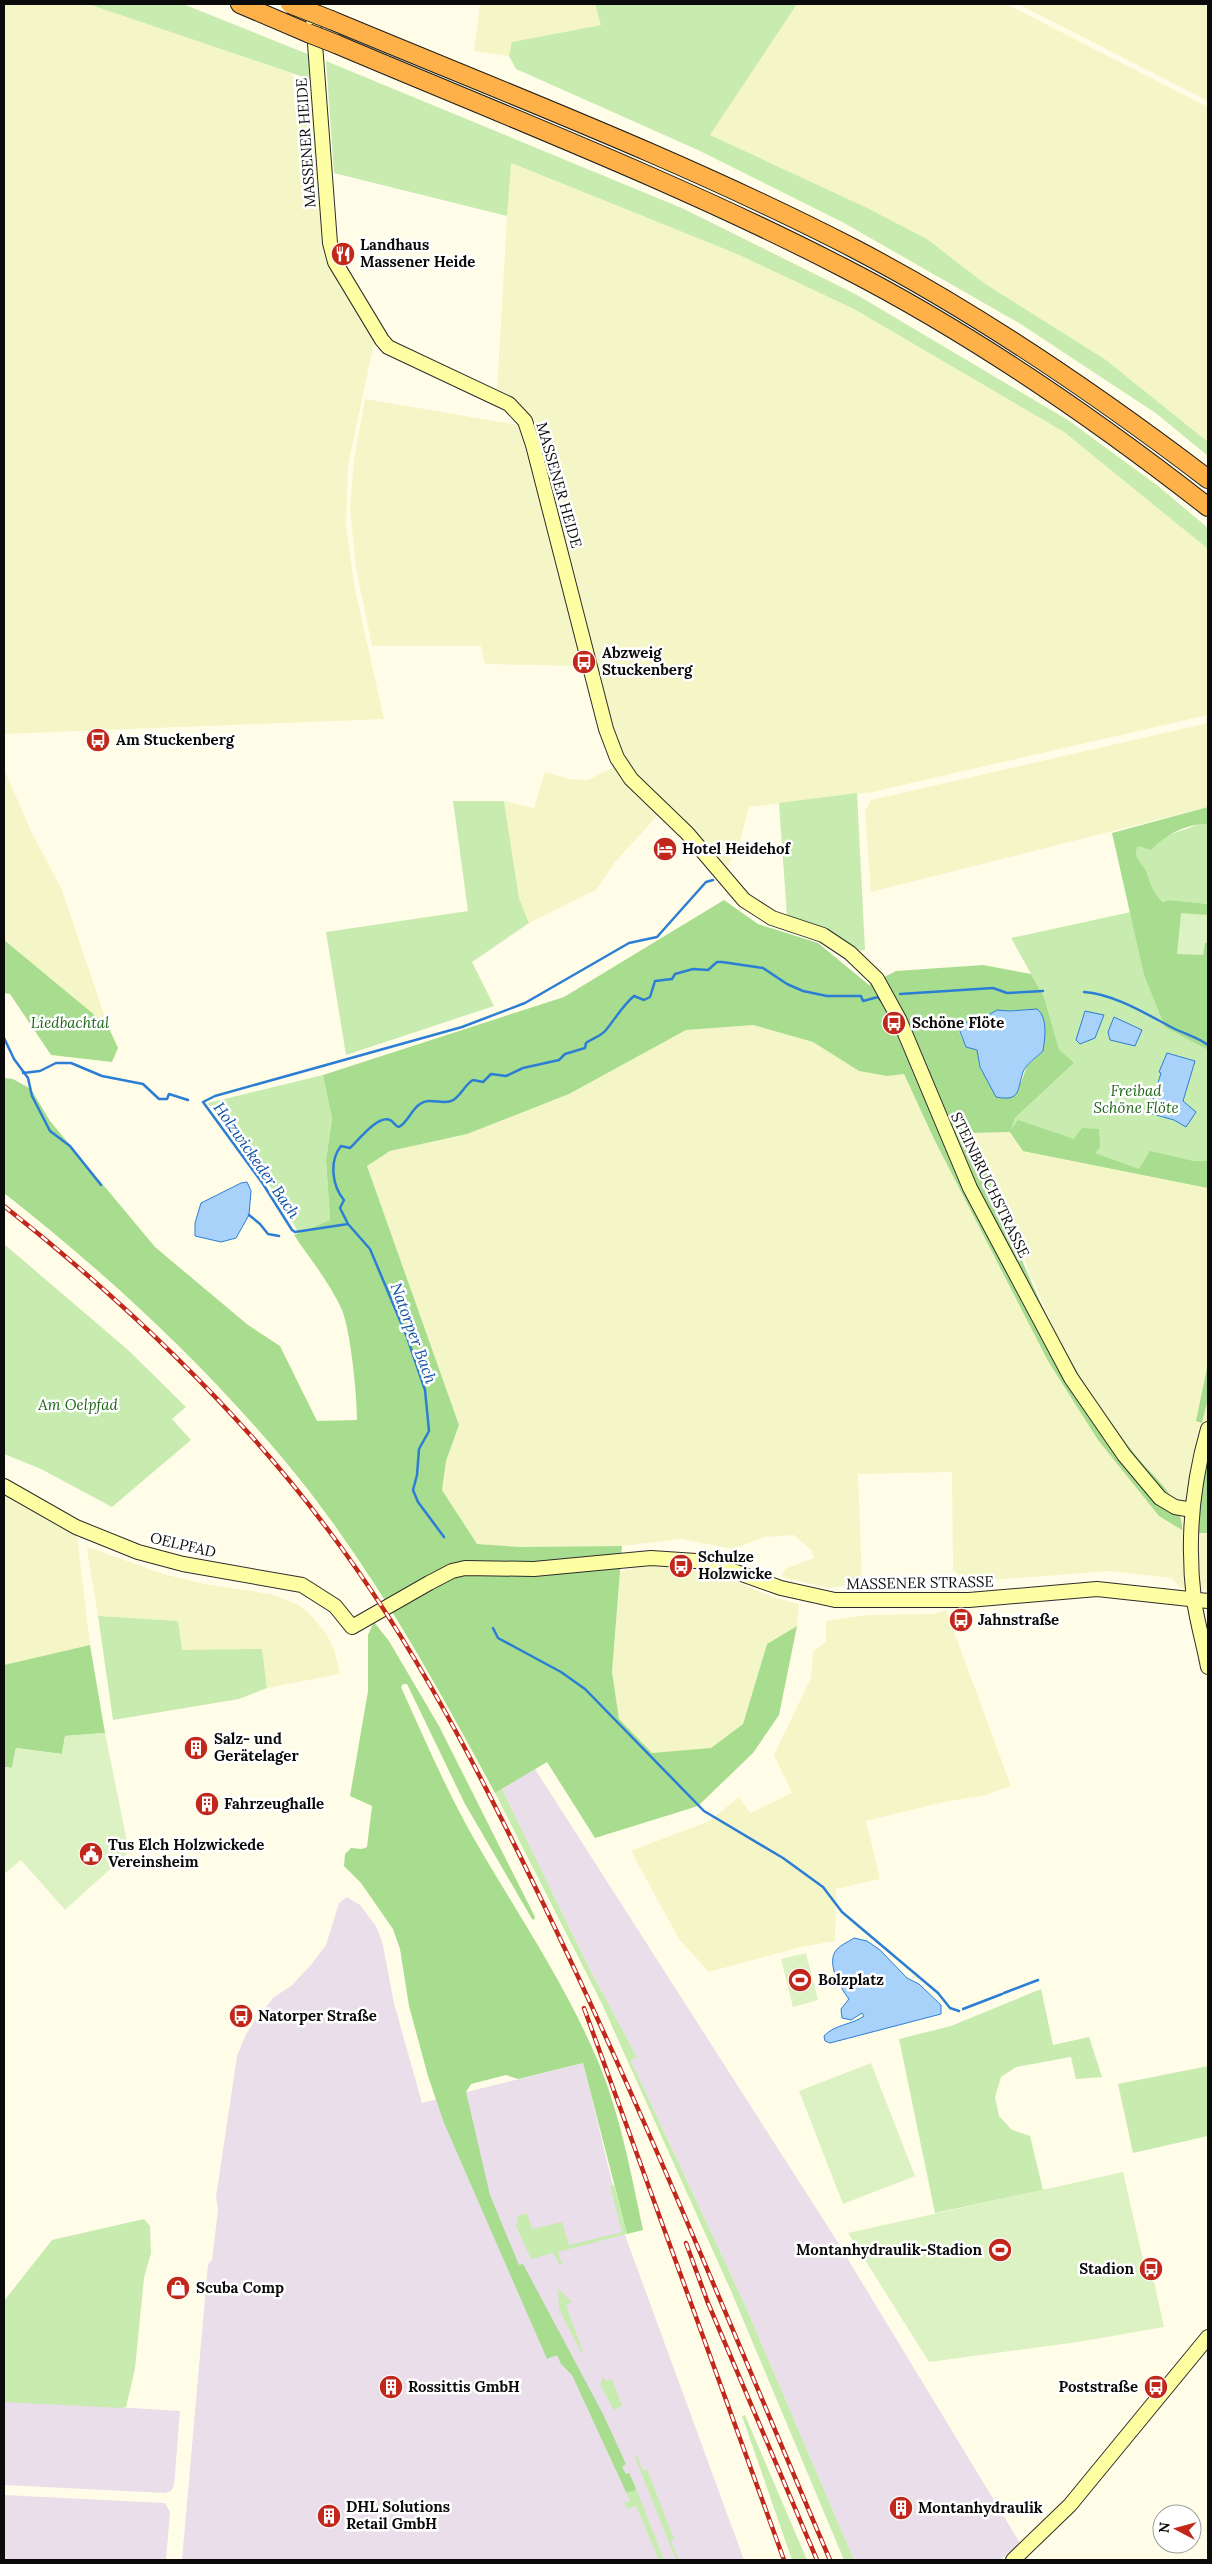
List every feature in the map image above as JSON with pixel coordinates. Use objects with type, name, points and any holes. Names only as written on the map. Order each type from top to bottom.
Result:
[{"type":"highway","points":[[240,4],[658,180],[842,267],[988,350],[1050,390],[1132,447],[1208,507]]},
{"type":"highway","points":[[290,4],[676,164],[852,248],[991,327],[1062,372],[1208,479]]},
{"type":"street","name":"MASSENER HEIDE","points":[[312,4],[330,243],[335,262],[388,347],[509,404],[525,421],[533,445],[606,729],[614,751],[632,779],[669,814],[724,876]]},
{"type":"street","name":"STEINBRUCHSTRASSE","points":[[724,876],[753,908],[772,918],[823,936],[850,953],[877,979],[906,1036],[970,1188],[1071,1378],[1124,1455],[1160,1498],[1175,1507],[1192,1510]]},
{"type":"street","points":[[1208,1429],[1197,1476],[1192,1510],[1191,1559],[1201,1601],[1208,1667]]},
{"type":"street","name":"OELPFAD","points":[[4,1486],[76,1527],[138,1552],[183,1564],[302,1585],[335,1606],[352,1628]]},
{"type":"street","name":"MASSENER STRASSE","points":[[352,1628],[437,1579],[465,1568],[534,1569],[651,1558],[689,1560],[714,1565],[796,1592],[835,1600],[969,1600],[1097,1589],[1201,1601]]},
{"type":"street","points":[[1013,2560],[1070,2506],[1208,2337]]},
{"type":"shaded area","points":[[535,1769],[832,2233],[1020,2543],[1000,2560],[854,2560],[746,2307],[631,2061],[637,2057],[587,1964],[502,1789]]},
{"type":"shaded area","points":[[347,1897],[360,1905],[376,1926],[382,1941],[394,2003],[422,2103],[583,2063],[625,2235],[744,2560],[182,2560],[208,2264],[212,2260],[218,2210],[216,2197],[237,2056],[246,2034],[256,2019],[274,1997],[291,1986],[310,1966],[326,1945],[339,1903]]},
{"type":"shaded area","points":[[4,2400],[180,2411],[174,2486],[171,2491],[165,2493],[4,2485]]},
{"type":"shaded area","points":[[4,2495],[165,2503],[170,2512],[166,2560],[4,2560]]},
{"type":"green space","points":[[4,4],[88,4],[293,74],[295,110],[315,109],[327,253],[375,338],[348,466],[346,526],[355,589],[384,719],[4,734]]},
{"type":"green space","points":[[88,4],[183,4],[310,55],[312,80]]},
{"type":"green space","points":[[480,4],[595,4],[602,25],[513,42],[509,56],[474,51]]},
{"type":"green space","points":[[595,4],[797,4],[710,135],[865,207],[927,239],[984,283],[1106,360],[1208,442],[1208,456],[1157,414],[1019,323],[844,223],[698,150],[516,69],[509,56],[512,42],[601,25]]},
{"type":"green space","points":[[797,4],[1006,4],[1208,107],[1208,442],[1106,360],[984,283],[927,239],[710,135]]},
{"type":"green space","points":[[1018,4],[1208,4],[1208,101]]},
{"type":"green space","points":[[326,61],[684,209],[857,295],[1068,420],[1158,486],[1208,528],[1208,549],[1064,432],[854,309],[737,254],[511,163],[507,216],[334,173]]},
{"type":"green space","points":[[510,163],[737,254],[854,309],[1064,432],[1208,549],[1208,715],[872,792],[749,807],[739,845],[726,870],[648,789],[625,760],[614,733],[533,432],[497,392]]},
{"type":"green space","points":[[365,399],[519,425],[527,439],[584,666],[485,664],[481,646],[372,646],[356,568],[350,509],[354,459]]},
{"type":"green space","points":[[1208,723],[1208,807],[871,892],[865,811],[871,800]]},
{"type":"green space","points":[[614,767],[660,813],[616,861],[596,890],[529,923],[519,898],[504,801],[534,808],[545,772],[570,779],[588,780]]},
{"type":"green space","points":[[4,769],[32,833],[62,890],[108,1026],[4,940]]},
{"type":"green space","points":[[857,793],[865,950],[855,951],[787,917],[779,803]]},
{"type":"green space","points":[[453,801],[504,801],[519,898],[529,923],[472,962],[494,1006],[346,1055],[326,932],[468,911]]},
{"type":"green space","points":[[1208,807],[1208,824],[1200,824],[1177,831],[1163,839],[1151,850],[1138,846],[1136,854],[1146,871],[1154,892],[1163,902],[1170,900],[1208,904],[1208,1050],[1165,1027],[1144,975],[1112,833]]},
{"type":"green space","points":[[1200,824],[1208,824],[1208,904],[1170,900],[1164,902],[1148,883],[1145,869],[1136,855],[1138,846]]},
{"type":"green space","points":[[724,900],[758,924],[818,943],[869,985],[896,971],[983,965],[1031,974],[1044,997],[1059,1049],[1074,1063],[1015,1118],[1011,1130],[1018,1120],[1074,1139],[1082,1128],[1099,1129],[1100,1147],[1095,1153],[1139,1169],[1150,1151],[1193,1161],[1208,1161],[1208,1188],[1023,1151],[1010,1132],[971,1133],[1013,1239],[1060,1342],[1079,1375],[1124,1441],[1172,1497],[1181,1518],[1182,1530],[1159,1516],[1098,1440],[1048,1361],[934,1139],[904,1074],[887,1076],[859,1071],[813,1042],[753,1025],[686,1030],[569,1094],[467,1134],[390,1151],[367,1166],[459,1425],[446,1461],[442,1490],[477,1544],[520,1547],[622,1546],[612,1672],[619,1719],[652,1753],[711,1748],[743,1724],[767,1644],[797,1626],[779,1715],[753,1753],[698,1806],[595,1838],[547,1762],[495,1793],[448,1707],[372,1580],[345,1539],[285,1461],[220,1388],[151,1320],[79,1254],[4,1193],[4,1078],[13,1079],[31,1089],[50,1121],[155,1247],[248,1325],[280,1346],[317,1421],[357,1420],[353,1364],[342,1310],[326,1281],[294,1235],[330,1220],[326,1160],[332,1119],[323,1075],[564,997]],"holes":[[[1037,1009],[1043,1051],[1027,1066],[1021,1082],[996,1096],[980,1067],[977,1050],[966,1047],[958,1029],[961,1023],[979,1020],[997,1010]]]},
{"type":"green space","name":"Freibad Schöne Flöte","points":[[1131,912],[1144,975],[1165,1026],[1208,1050],[1208,1188],[1023,1151],[1010,1132],[1015,1118],[1074,1063],[1059,1049],[1044,997],[1011,938]]},
{"type":"green space","points":[[1181,913],[1208,915],[1208,943],[1205,943],[1203,955],[1177,954]]},
{"type":"green space","name":"Liedbachtal","points":[[4,940],[108,1026],[118,1048],[112,1062],[51,1055],[10,994],[4,993]]},
{"type":"green space","points":[[753,1025],[813,1042],[859,1071],[886,1076],[904,1074],[934,1139],[1048,1361],[1098,1440],[1159,1515],[1181,1529],[1182,1517],[1174,1499],[1133,1453],[1088,1390],[1058,1340],[971,1133],[1010,1132],[1023,1151],[1208,1188],[1208,1363],[1203,1386],[1202,1423],[1208,1399],[1208,1590],[1182,1589],[1171,1578],[1110,1571],[966,1582],[953,1570],[952,1472],[858,1474],[862,1584],[828,1588],[782,1577],[785,1569],[814,1558],[812,1551],[794,1535],[764,1537],[733,1549],[681,1539],[622,1546],[520,1547],[477,1544],[442,1490],[446,1461],[459,1425],[367,1166],[390,1151],[467,1134],[569,1094],[685,1030]]},
{"type":"green space","points":[[323,1075],[332,1119],[326,1160],[330,1220],[299,1233],[277,1196],[208,1103]]},
{"type":"green space","name":"Am Oelpfad","points":[[4,1244],[127,1349],[186,1407],[172,1419],[191,1440],[112,1507],[41,1469],[4,1454]]},
{"type":"green space","points":[[1208,1363],[1208,1399],[1202,1423],[1196,1421]]},
{"type":"green space","points":[[1208,1444],[1207,1533],[1198,1533],[1199,1498]]},
{"type":"green space","points":[[4,1486],[76,1527],[90,1645],[4,1665]]},
{"type":"green space","points":[[88,1547],[163,1574],[205,1584],[271,1594],[297,1604],[308,1612],[327,1635],[334,1649],[340,1674],[267,1688],[262,1650],[181,1650],[178,1621],[98,1616]]},
{"type":"green space","points":[[641,1565],[687,1569],[726,1578],[773,1597],[799,1604],[797,1626],[767,1644],[743,1724],[711,1749],[652,1753],[619,1719],[612,1672],[620,1572]]},
{"type":"green space","points":[[946,1610],[1011,1786],[986,1795],[944,1802],[866,1821],[880,1879],[836,1889],[835,1941],[801,1947],[709,1972],[679,1939],[631,1851],[709,1821],[739,1797],[750,1813],[792,1793],[774,1755],[811,1678],[813,1652],[826,1641],[826,1621],[866,1615],[935,1614]]},
{"type":"green space","points":[[98,1616],[178,1621],[182,1650],[262,1649],[267,1688],[239,1699],[113,1720]]},
{"type":"green space","points":[[374,1622],[389,1641],[439,1726],[535,1917],[534,1920],[532,1919],[465,1804],[407,1684],[403,1684],[401,1687],[454,1800],[473,1837],[570,2002],[597,2059],[612,2100],[624,2143],[643,2230],[627,2234],[583,2063],[518,2079],[506,2075],[471,2084],[466,2092],[490,2195],[519,2265],[523,2264],[603,2414],[626,2464],[622,2467],[626,2474],[629,2473],[636,2488],[634,2491],[626,2492],[572,2375],[561,2364],[557,2355],[547,2359],[444,2123],[428,2076],[409,2006],[400,1949],[393,1929],[361,1883],[344,1866],[345,1854],[351,1848],[362,1849],[367,1847],[372,1806],[350,1796],[368,1691],[368,1635]]},
{"type":"green space","points":[[90,1645],[105,1733],[65,1736],[62,1754],[16,1748],[12,1768],[4,1767],[4,1665]]},
{"type":"green space","points":[[105,1733],[129,1852],[65,1910],[21,1860],[4,1874],[4,1767],[12,1768],[16,1748],[62,1754],[65,1736]]},
{"type":"green space","points":[[502,1789],[587,1964],[637,2057],[631,2061],[746,2307],[854,2560],[844,2560],[731,2291],[602,2004],[495,1793]]},
{"type":"green space","name":"Bolzplatz","points":[[806,1953],[818,2000],[793,2007],[781,1959]]},
{"type":"green space","points":[[1041,1989],[1053,2045],[1089,2037],[1102,2077],[1076,2079],[1071,2057],[1016,2067],[1001,2077],[995,2097],[999,2116],[1012,2130],[1030,2136],[1043,2190],[935,2213],[899,2039],[951,2026]]},
{"type":"green space","points":[[871,2063],[915,2176],[843,2204],[799,2091]]},
{"type":"green space","points":[[1208,2066],[1208,2136],[1133,2153],[1118,2084]]},
{"type":"green space","name":"Montanhydraulik-Stadion","points":[[1123,2172],[1145,2268],[1151,2268],[1164,2327],[1078,2342],[929,2362],[848,2233]]},
{"type":"green space","points":[[614,2185],[627,2234],[558,2252],[562,2264],[559,2264],[553,2253],[531,2259],[516,2226],[518,2216],[527,2213],[532,2229],[562,2222],[569,2245],[622,2232],[610,2186]]},
{"type":"green space","points":[[144,2219],[150,2226],[151,2253],[144,2278],[135,2369],[126,2407],[4,2402],[4,2301],[52,2240]]},
{"type":"green space","points":[[558,2289],[572,2302],[566,2305],[583,2352],[581,2352],[559,2309]]},
{"type":"green space","points":[[603,2377],[606,2381],[612,2379],[622,2406],[614,2410],[600,2385]]},
{"type":"green space","points":[[745,2415],[807,2560],[792,2560],[742,2416]]},
{"type":"green space","points":[[637,2455],[642,2470],[647,2469],[674,2539],[671,2541],[679,2560],[676,2560],[635,2457]]},
{"type":"green space","points":[[636,2488],[664,2560],[659,2560],[636,2506],[627,2509],[624,2503],[630,2501],[626,2492]]},
{"type":"water","points":[[1037,1009],[1044,1022],[1043,1051],[1024,1069],[1017,1093],[1014,1096],[1010,1098],[996,1097],[980,1067],[977,1050],[966,1047],[958,1026],[961,1023],[980,1020],[997,1010]]},
{"type":"water","points":[[1085,1011],[1104,1015],[1095,1038],[1080,1044],[1076,1040]]},
{"type":"water","points":[[1114,1017],[1142,1030],[1135,1046],[1110,1040],[1108,1032]]},
{"type":"water","points":[[1167,1053],[1195,1061],[1183,1101],[1196,1112],[1186,1127],[1174,1120],[1149,1113],[1161,1073],[1159,1072]]},
{"type":"water","points":[[247,1182],[251,1191],[249,1215],[236,1238],[221,1242],[195,1236],[195,1223],[201,1203],[241,1183]]},
{"type":"water","points":[[854,1938],[867,1941],[880,1950],[907,1978],[919,1984],[941,2005],[941,2014],[830,2043],[825,2041],[824,2036],[828,2032],[864,2016],[862,2013],[851,2020],[842,2018],[841,2009],[849,1999],[839,1983],[833,1963],[836,1950]]},
{"type":"waterway","name":"Holzwickeder Bach","points":[[713,880],[706,882],[657,937],[629,943],[525,1003],[462,1027],[215,1096],[203,1102],[263,1184],[295,1232],[348,1224],[340,1208],[344,1200],[337,1188],[334,1173],[335,1159],[341,1146],[350,1148],[374,1125],[385,1119],[399,1127],[420,1104],[428,1101],[451,1101],[473,1080],[483,1082],[491,1074],[506,1076],[523,1068],[559,1060],[565,1054],[585,1048],[586,1043],[606,1030],[634,996],[644,1000],[650,997],[655,981],[672,979],[675,974],[693,969],[708,970],[717,962],[722,962],[763,968],[787,984],[803,991],[827,996],[861,996],[863,1001],[878,997],[883,1003]]},
{"type":"waterway","name":"Holzwickeder Bach","points":[[900,994],[993,988],[1007,993],[1043,991]]},
{"type":"waterway","name":"Holzwickeder Bach","points":[[1084,992],[1118,1001],[1208,1045]]},
{"type":"waterway","name":"Holzwickeder Bach","points":[[4,1038],[14,1059],[28,1078],[32,1096],[50,1131],[70,1146],[101,1185]]},
{"type":"waterway","name":"Holzwickeder Bach","points":[[23,1073],[40,1071],[56,1063],[71,1063],[102,1076],[143,1084],[159,1099],[167,1099],[169,1094],[188,1100]]},
{"type":"waterway","points":[[249,1215],[268,1234],[279,1236]]},
{"type":"waterway","name":"Natorper Bach","points":[[348,1224],[370,1249],[407,1337],[425,1390],[429,1431],[419,1449],[417,1475],[413,1490],[418,1502],[444,1537]]},
{"type":"waterway","points":[[493,1628],[498,1638],[561,1672],[585,1689],[704,1811],[783,1858],[823,1887],[842,1912],[938,1993],[950,2008],[959,2011]]},
{"type":"waterway","points":[[1004,1993],[1038,1980]]},
{"type":"waterway","points":[[963,2009],[1002,1994]]},
{"type":"railway","points":[[4,1206],[49,1242],[135,1318],[177,1358],[256,1442],[329,1531],[360,1574],[418,1664],[495,1805],[581,1982],[690,2229],[830,2560]]},
{"type":"railway","points":[[584,2008],[784,2560]]},
{"type":"railway","points":[[686,2243],[708,2303],[817,2560]]},
{"type":"place","name":"Landhaus Massener Heide","points":[[343,254]]},
{"type":"place","name":"Abzweig Stuckenberg","points":[[584,662]]},
{"type":"place","name":"Am Stuckenberg","points":[[98,740]]},
{"type":"place","name":"Hotel Heidehof","points":[[665,849]]},
{"type":"place","name":"Schöne Flöte","points":[[894,1023]]},
{"type":"place","name":"Schulze Holzwicke","points":[[681,1566]]},
{"type":"place","name":"Jahnstraße","points":[[961,1620]]},
{"type":"place","name":"Salz- und Gerätelager","points":[[196,1748]]},
{"type":"place","name":"Fahrzeughalle","points":[[207,1804]]},
{"type":"place","name":"Tus Elch Holzwickede Vereinsheim","points":[[91,1854]]},
{"type":"place","name":"Bolzplatz","points":[[800,1980]]},
{"type":"place","name":"Natorper Straße","points":[[241,2016]]},
{"type":"place","name":"Montanhydraulik-Stadion","points":[[1000,2250]]},
{"type":"place","name":"Stadion","points":[[1151,2269]]},
{"type":"place","name":"Scuba Comp","points":[[178,2288]]},
{"type":"place","name":"Rossittis GmbH","points":[[391,2387]]},
{"type":"place","name":"Poststraße","points":[[1156,2387]]},
{"type":"place","name":"Montanhydraulik","points":[[901,2508]]},
{"type":"place","name":"DHL Solutions Retail GmbH","points":[[329,2516]]}]
